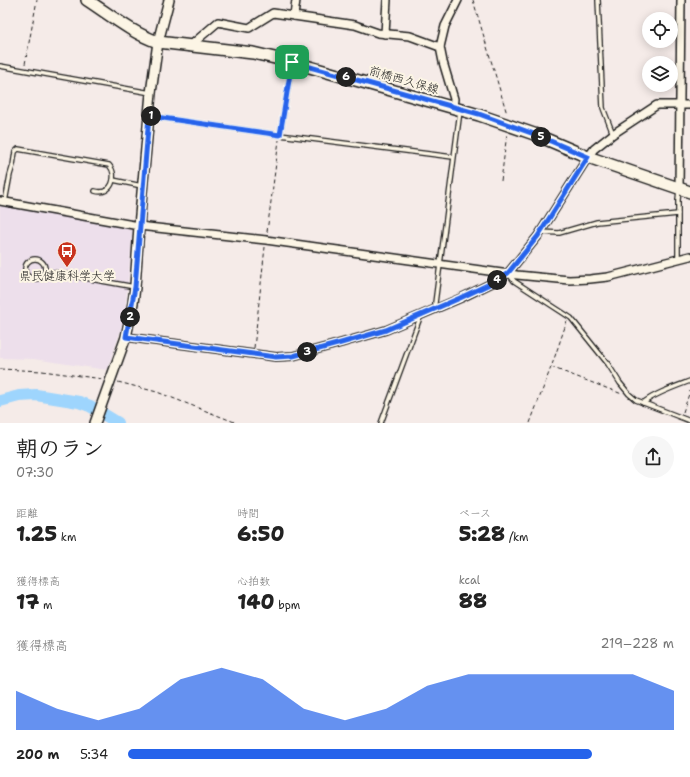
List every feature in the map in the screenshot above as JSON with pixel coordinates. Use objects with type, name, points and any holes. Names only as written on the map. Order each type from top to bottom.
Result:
[{"type":"main road","name":"前橋西久保線","points":[[88,0],[130,28],[147,38],[158,42],[253,53],[292,62],[456,109],[479,114],[534,134],[588,157],[690,192]]},
{"type":"street","points":[[95,423],[126,337],[135,287],[151,93],[158,42],[169,0]]},
{"type":"street","points":[[294,16],[296,0]]},
{"type":"street","points":[[385,34],[387,0]]},
{"type":"street","points":[[456,109],[440,47],[445,26],[458,0]]},
{"type":"street","points":[[679,188],[681,0]]},
{"type":"street","points":[[190,46],[218,22],[249,28],[273,12],[355,26],[378,33],[410,36],[440,47]]},
{"type":"street","points":[[126,337],[276,357],[293,356],[386,330],[496,281],[508,273],[540,232],[594,149],[613,134],[657,105],[690,105]]},
{"type":"street","points":[[3,201],[139,226],[266,240],[569,280],[608,277],[690,256]]},
{"type":"lane","points":[[598,0],[603,108],[613,134]]},
{"type":"lane","points":[[280,135],[292,62]]},
{"type":"lane","points":[[0,66],[151,93]]},
{"type":"lane","points":[[435,309],[439,264],[453,157],[456,109]]},
{"type":"lane","points":[[149,116],[280,135],[453,157]]},
{"type":"lane","points":[[3,201],[16,152],[18,150],[107,165],[112,169],[113,180],[111,185],[107,190],[101,192],[95,191]]},
{"type":"lane","points":[[113,180],[143,186]]},
{"type":"lane","points":[[678,259],[679,188]]},
{"type":"lane","points":[[540,232],[559,233],[597,222],[678,214]]},
{"type":"lane","points":[[32,259],[39,260],[44,264],[46,271],[40,279],[33,280],[25,274],[25,267],[32,259]]},
{"type":"lane","points":[[46,271],[135,287]]},
{"type":"lane","points":[[508,273],[514,281],[574,321],[608,364],[620,384],[636,400],[690,421]]},
{"type":"lane","points":[[381,423],[422,314]]},
{"type":"lane","points":[[643,403],[677,385],[690,381]]},
{"type":"path","points":[[24,71],[37,0]]},
{"type":"path","points":[[473,0],[508,117],[501,181]]},
{"type":"path","points":[[253,354],[280,135]]},
{"type":"path","points":[[530,423],[568,316]]},
{"type":"path","points":[[551,367],[623,394],[629,394]]},
{"type":"path","points":[[0,369],[42,371],[109,382],[157,392],[237,423]]},
{"type":"path","points":[[680,418],[690,392]]},
{"type":"shaded area","points":[[0,206],[133,229],[125,312],[122,327],[107,370],[34,359],[0,358]]},
{"type":"waterway","points":[[0,401],[19,396],[36,395],[79,402],[90,406],[118,423]]},
{"type":"place","name":"県民健康科学大学","points":[[67,268]]},
{"type":"route","points":[[292,62],[312,66],[453,108],[479,114],[534,134],[588,157],[538,236],[508,273],[496,281],[460,298],[386,330],[293,356],[283,357],[126,337],[135,287],[149,116],[280,135],[292,62]]}]
